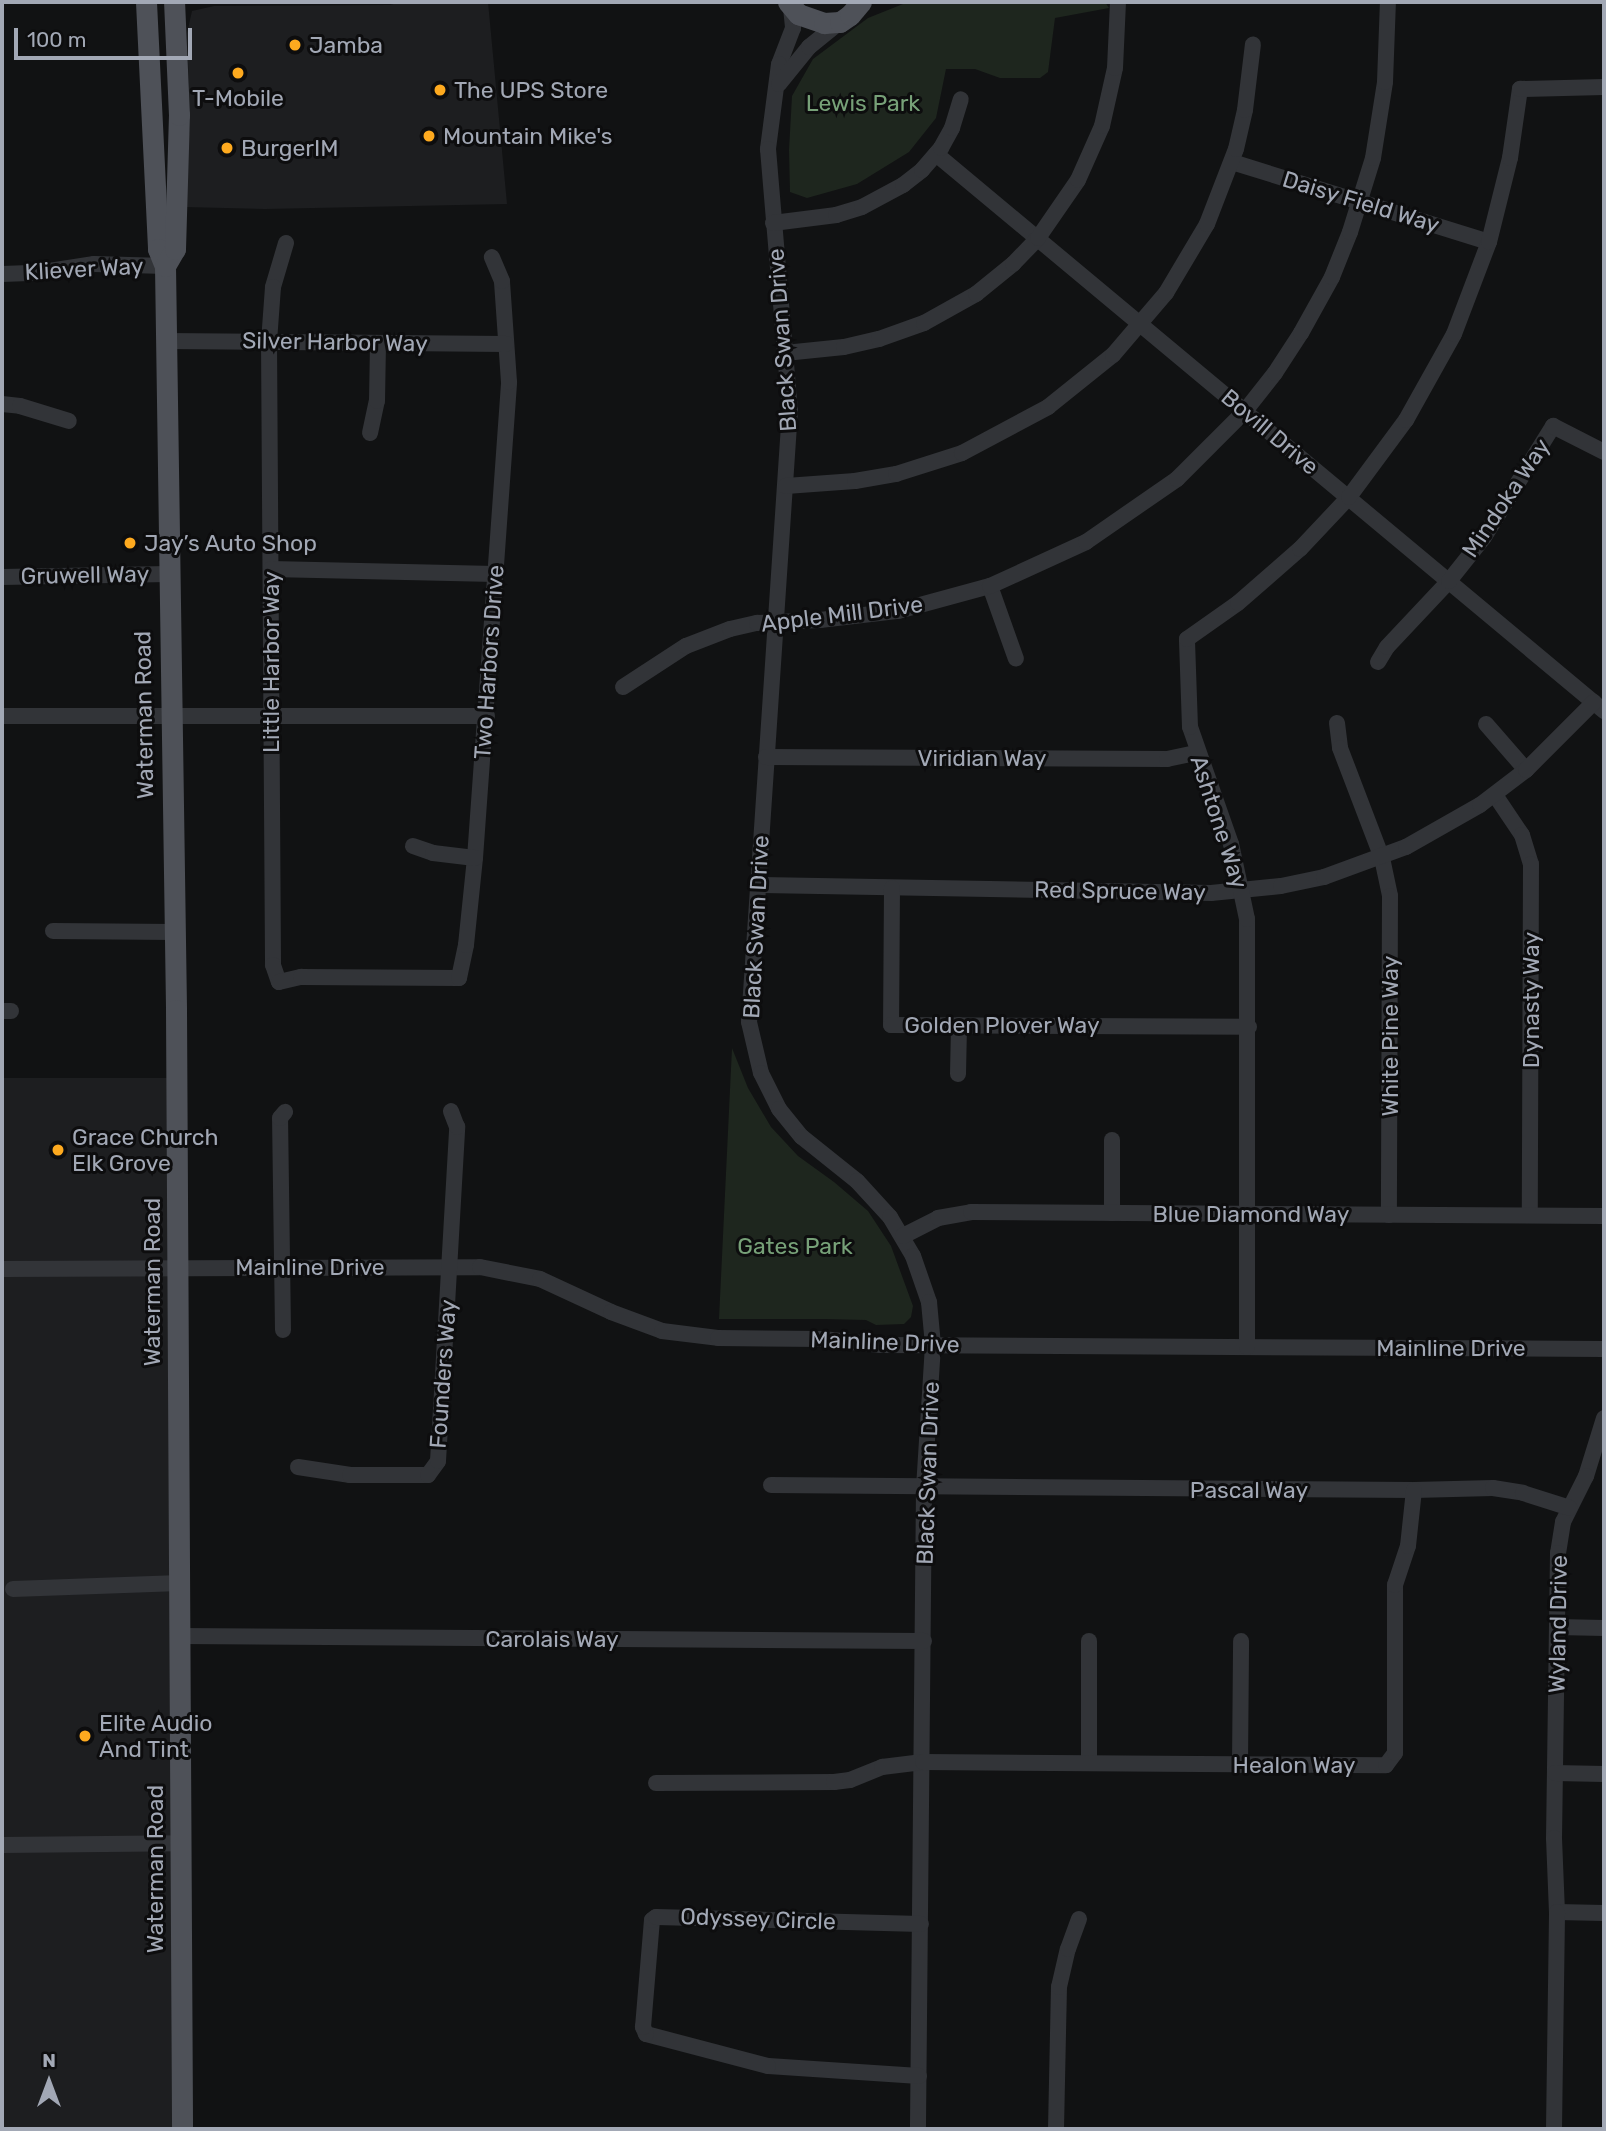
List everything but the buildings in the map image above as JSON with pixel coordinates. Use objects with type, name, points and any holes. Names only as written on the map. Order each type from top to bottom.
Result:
[{"type":"main road","name":"Waterman Road","points":[[146,2],[158,249],[165,266],[178,1267],[182,2129]]},
{"type":"main road","name":"Waterman Road","points":[[165,266],[175,249],[179,115],[174,2]]},
{"type":"main road","points":[[789,5],[809,20],[840,22],[863,3]]},
{"type":"street","points":[[785,353],[856,344],[924,323],[956,307],[995,279],[1038,238],[1079,180],[1102,126],[1115,68],[1118,2]]},
{"type":"street","name":"Apple Mill Drive","points":[[623,687],[704,638],[730,629],[776,621],[820,620],[898,611],[990,586],[1044,564],[1114,526],[1177,478],[1245,411],[1275,373],[1317,305],[1360,202],[1373,158],[1385,82],[1388,2]]},
{"type":"street","name":"Black Swan Drive","points":[[789,5],[793,28],[779,65],[779,84],[768,149],[790,410],[749,1022],[761,1073],[779,1109],[802,1137],[876,1199],[903,1236],[923,1280],[933,1345],[925,1488],[918,2129]]},
{"type":"street","name":"Black Swan Drive","points":[[779,84],[809,47],[840,22]]},
{"type":"street","points":[[786,486],[855,481],[896,474],[988,442],[1037,415],[1082,383],[1141,325],[1188,259],[1208,224],[1232,162],[1245,110],[1253,44]]},
{"type":"street","points":[[1349,497],[1379,460],[1431,378],[1454,334],[1489,242],[1510,158],[1520,89],[1604,87]]},
{"type":"street","points":[[773,223],[818,219],[862,207],[903,186],[936,154],[952,128],[961,99]]},
{"type":"street","name":"Bovill Drive","points":[[936,154],[1599,706]]},
{"type":"street","name":"Daisy Field Way","points":[[1232,162],[1489,242]]},
{"type":"street","name":"Little Harbor Way","points":[[286,243],[274,287],[269,341],[273,965],[279,982],[300,977],[459,978]]},
{"type":"street","name":"Two Harbors Drive","points":[[459,978],[466,945],[487,716],[508,390],[502,281],[492,257]]},
{"type":"street","name":"Kliever Way","points":[[2,274],[36,273],[94,264],[165,266]]},
{"type":"street","name":"Silver Harbor Way","points":[[165,341],[506,344]]},
{"type":"street","points":[[370,433],[377,401],[378,343]]},
{"type":"street","points":[[2,404],[20,406],[69,421]]},
{"type":"street","name":"Mindoka Way","points":[[1449,581],[1505,506],[1553,426],[1604,452]]},
{"type":"street","name":"Ashtone Way","points":[[1247,1347],[1249,955],[1243,891],[1231,845],[1196,753],[1186,701],[1187,639],[1275,573],[1349,497]]},
{"type":"street","points":[[271,569],[495,574]]},
{"type":"street","name":"Gruwell Way","points":[[2,577],[168,574]]},
{"type":"street","points":[[1378,662],[1387,647],[1449,581]]},
{"type":"street","points":[[990,586],[1016,659]]},
{"type":"street","name":"Red Spruce Way","points":[[757,885],[1243,891],[1324,877],[1382,858],[1443,829],[1495,795],[1599,706]]},
{"type":"street","points":[[2,716],[487,716]]},
{"type":"street","name":"White Pine Way","points":[[1337,723],[1340,748],[1382,858],[1390,896],[1389,1214]]},
{"type":"street","points":[[1486,724],[1526,770]]},
{"type":"street","name":"Viridian Way","points":[[766,757],[1167,759],[1196,753]]},
{"type":"street","name":"Dynasty Way","points":[[1495,795],[1522,835],[1531,864],[1530,1215]]},
{"type":"street","points":[[414,846],[433,853],[475,858]]},
{"type":"street","name":"Golden Plover Way","points":[[892,888],[891,1025],[1249,1027]]},
{"type":"street","points":[[53,931],[174,932]]},
{"type":"street","points":[[958,1025],[958,1074]]},
{"type":"street","points":[[450,1265],[457,1128],[451,1111]]},
{"type":"street","points":[[283,1330],[280,1118],[285,1112]]},
{"type":"street","points":[[1112,1140],[1112,1213]]},
{"type":"street","name":"Blue Diamond Way","points":[[903,1236],[924,1224],[956,1214],[1604,1216]]},
{"type":"street","name":"Mainline Drive","points":[[2,1269],[450,1265],[508,1271],[540,1279],[635,1322],[690,1336],[933,1345],[1604,1349]]},
{"type":"street","name":"Founders Way","points":[[298,1467],[350,1475],[428,1475],[438,1461],[450,1265]]},
{"type":"street","name":"Wyland Drive","points":[[1553,2129],[1557,1912],[1554,1838],[1558,1553],[1563,1522],[1586,1476],[1604,1418]]},
{"type":"street","name":"Pascal Way","points":[[771,1485],[925,1488],[1493,1488],[1523,1493],[1570,1508]]},
{"type":"street","name":"Healon Way","points":[[656,1783],[834,1782],[850,1780],[882,1767],[923,1762],[1386,1765],[1395,1753],[1395,1585],[1409,1546],[1414,1490]]},
{"type":"street","points":[[13,1589],[180,1583]]},
{"type":"street","points":[[1557,1627],[1604,1628]]},
{"type":"street","name":"Carolais Way","points":[[180,1636],[925,1641]]},
{"type":"street","points":[[1089,1641],[1089,1762]]},
{"type":"street","points":[[1240,1765],[1241,1641]]},
{"type":"street","points":[[1555,1773],[1604,1774]]},
{"type":"street","points":[[2,1845],[181,1843]]},
{"type":"street","points":[[1557,1912],[1604,1913]]},
{"type":"street","name":"Odyssey Circle","points":[[919,2076],[768,2066],[646,2034],[643,2027],[652,1920],[656,1917],[921,1924]]},
{"type":"street","points":[[1056,2129],[1059,1987],[1079,1919]]},
{"type":"shaded area","points":[[401,2],[488,2],[507,204],[265,209],[184,207],[190,120],[187,33],[192,11],[214,6],[390,5]]},
{"type":"shaded area","points":[[2,1078],[177,1078],[177,2129],[2,2129]]},
{"type":"green space","name":"Lewis Park","points":[[908,2],[1105,2],[1109,8],[1055,18],[1048,72],[1040,78],[1000,78],[975,69],[946,69],[936,118],[909,152],[857,184],[807,198],[790,192],[792,96],[813,59],[868,18]]},
{"type":"green space","name":"Gates Park","points":[[732,1048],[748,1088],[771,1127],[798,1156],[868,1211],[891,1246],[913,1306],[911,1317],[904,1324],[876,1325],[866,1320],[719,1319]]},
{"type":"place","name":"Jamba","points":[[295,45]]},
{"type":"place","name":"T-Mobile","points":[[238,73]]},
{"type":"place","name":"The UPS Store","points":[[440,90]]},
{"type":"place","name":"Mountain Mike's","points":[[429,136]]},
{"type":"place","name":"BurgerIM","points":[[227,148]]},
{"type":"place","name":"Jay’s Auto Shop","points":[[130,543]]},
{"type":"place","name":"Grace Church Elk Grove","points":[[58,1150]]},
{"type":"place","name":"Elite Audio And Tint","points":[[85,1736]]}]
